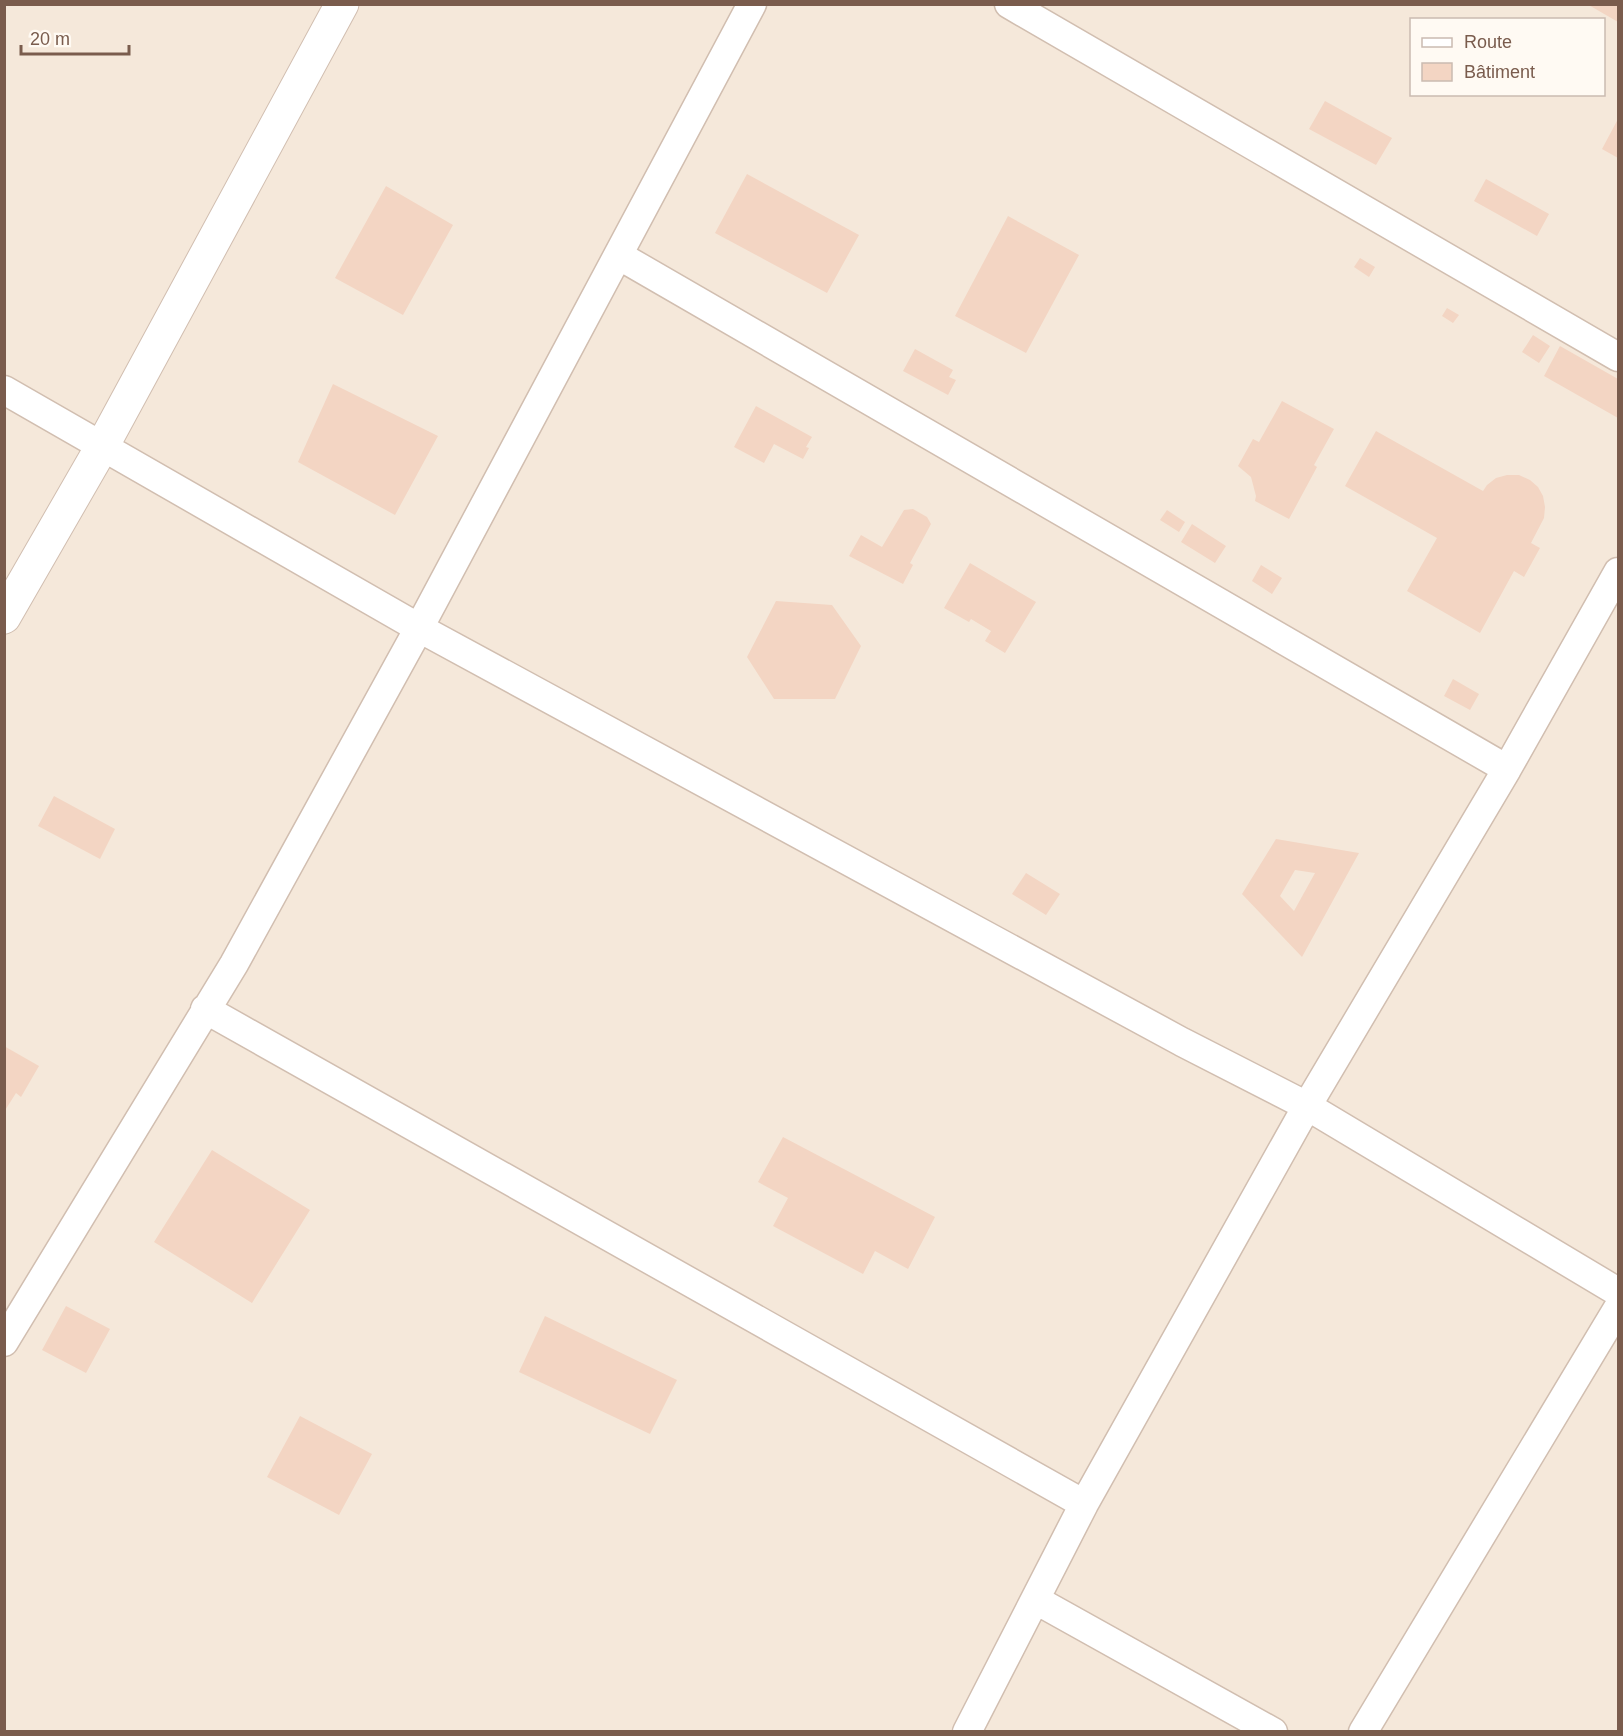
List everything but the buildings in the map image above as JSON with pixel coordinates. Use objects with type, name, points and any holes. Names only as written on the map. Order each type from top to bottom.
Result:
[{"type":"street","points":[[4,617],[103,445],[342,4]]},
{"type":"street","points":[[4,1342],[234,964],[419,628],[752,4]]},
{"type":"street","points":[[1009,4],[1618,357]]},
{"type":"street","points":[[618,255],[1507,769]]},
{"type":"street","points":[[4,390],[419,628],[1182,1042],[1307,1106],[1618,1292]]},
{"type":"street","points":[[967,1731],[1084,1504],[1307,1106],[1507,769],[1618,572]]},
{"type":"street","points":[[205,1009],[1084,1504]]},
{"type":"street","points":[[1363,1731],[1618,1308]]},
{"type":"street","points":[[1036,1600],[1273,1731]]},
{"type":"shaded area","points":[[5,5],[1618,5],[1618,1731],[5,1731]]}]
